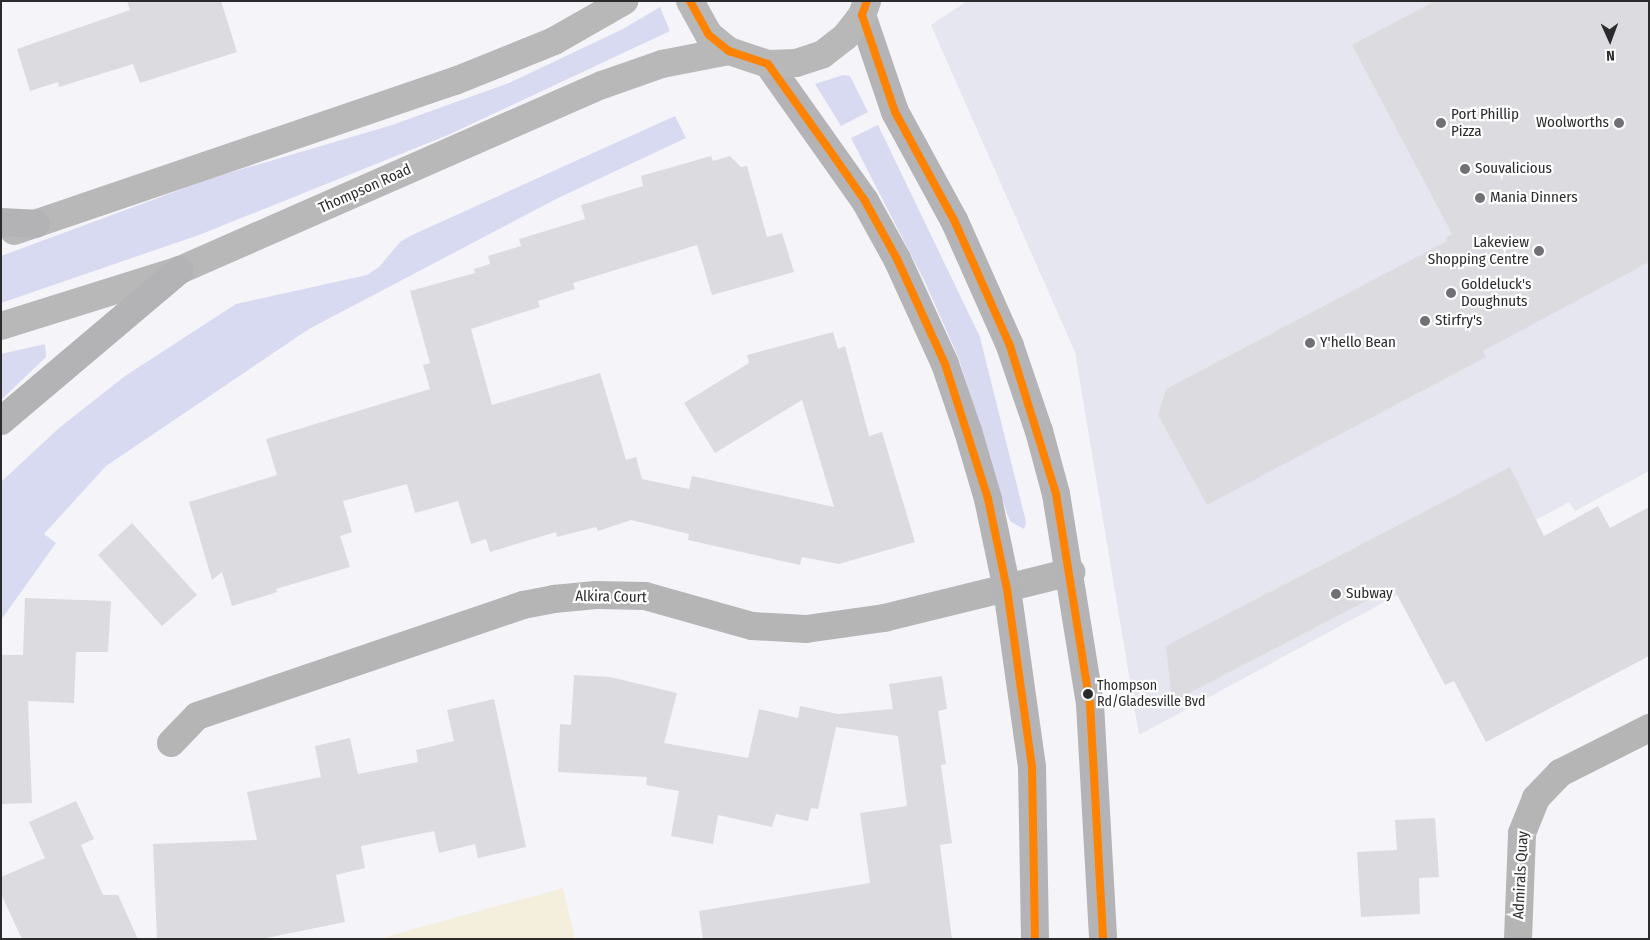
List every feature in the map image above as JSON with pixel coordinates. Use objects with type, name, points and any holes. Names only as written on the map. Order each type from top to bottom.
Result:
[{"type":"highway","points":[[1,222],[36,224]]},
{"type":"highway","points":[[1,420],[180,270]]},
{"type":"main road","points":[[1,236],[455,81],[554,41],[624,1]]},
{"type":"main road","points":[[690,1],[709,35],[729,51],[768,64],[796,63],[823,54],[845,37],[865,8]]},
{"type":"main road","points":[[865,8],[895,112],[954,220],[1010,346],[1039,431],[1056,494],[1071,572],[1090,704],[1102,939]]},
{"type":"main road","name":"Thompson Road","points":[[1,326],[180,270],[602,85],[662,64],[729,51]]},
{"type":"main road","points":[[768,64],[865,201],[897,259],[945,364],[988,499],[1007,589],[1032,767],[1035,939]]},
{"type":"street","name":"Alkira Court","points":[[171,743],[197,716],[523,605],[554,598],[596,594],[645,596],[752,626],[806,629],[884,618],[1071,572]]},
{"type":"street","name":"Admirals Quay","points":[[1518,939],[1522,833],[1536,798],[1560,773],[1649,728]]},
{"type":"shaded area","points":[[967,1],[1649,1],[1649,471],[1575,511],[1569,502],[1139,735],[1075,352],[931,25]]},
{"type":"shaded area","points":[[660,7],[670,31],[448,135],[199,235],[1,303],[1,256],[212,178],[392,125],[509,83],[623,29]]},
{"type":"shaded area","points":[[843,75],[850,76],[868,112],[841,126],[815,84]]},
{"type":"shaded area","points":[[675,116],[686,138],[558,198],[309,329],[106,466],[44,534],[56,543],[1,620],[1,482],[59,428],[125,376],[236,304],[367,275],[379,267],[400,242],[412,235]]},
{"type":"shaded area","points":[[878,125],[980,337],[1026,522],[1024,529],[1011,522],[1007,514],[959,359],[925,282],[851,138]]},
{"type":"shaded area","points":[[45,344],[46,357],[1,400],[1,354]]},
{"type":"sand","points":[[563,888],[575,939],[378,939]]},
{"type":"building","points":[[127,1],[221,1],[237,52],[140,83],[133,64],[59,87],[58,82],[30,91],[17,49],[130,10]]},
{"type":"building","name":"Lakeview Shopping Centre","points":[[1435,1],[1649,1],[1649,262],[1483,351],[1486,357],[1207,505],[1158,415],[1166,389],[1447,241],[1445,238],[1452,234],[1352,45]]},
{"type":"building","points":[[711,156],[713,161],[730,156],[741,167],[747,166],[767,237],[782,233],[794,272],[712,295],[697,245],[573,283],[575,289],[538,301],[540,307],[471,329],[492,405],[600,373],[626,460],[636,457],[642,479],[689,489],[692,476],[834,507],[802,400],[715,453],[684,403],[749,363],[747,355],[833,332],[838,349],[845,346],[869,436],[882,432],[915,542],[839,564],[802,557],[800,565],[688,540],[689,534],[631,520],[598,531],[596,527],[557,537],[556,532],[490,552],[486,539],[471,544],[458,501],[415,513],[407,484],[343,501],[352,532],[340,536],[350,567],[276,589],[277,592],[232,606],[222,572],[212,580],[189,502],[277,475],[266,439],[430,389],[423,365],[430,363],[410,291],[475,273],[474,269],[490,264],[488,256],[521,246],[519,239],[585,219],[581,205],[643,186],[641,176]]},
{"type":"building","points":[[1510,467],[1544,536],[1598,506],[1610,528],[1649,507],[1649,656],[1486,742],[1454,681],[1445,685],[1393,587],[1172,702],[1166,646]]},
{"type":"building","points":[[132,523],[197,595],[162,626],[98,555]]},
{"type":"building","points":[[25,598],[111,601],[108,652],[76,652],[74,703],[28,701],[32,803],[1,804],[1,655],[23,655]]},
{"type":"building","points":[[574,675],[610,677],[677,693],[664,743],[748,758],[759,709],[798,718],[800,706],[838,714],[893,709],[889,684],[942,676],[947,709],[938,711],[946,764],[941,765],[952,843],[940,845],[952,939],[703,939],[699,911],[870,883],[860,813],[907,806],[898,736],[836,727],[818,809],[811,808],[808,821],[776,814],[772,827],[718,815],[713,844],[671,836],[679,791],[646,785],[647,777],[558,772],[560,724],[571,725]]},
{"type":"building","points":[[494,699],[526,847],[478,858],[475,844],[439,853],[434,831],[361,846],[365,868],[336,875],[345,922],[261,939],[157,939],[153,844],[257,840],[247,792],[321,777],[315,746],[350,738],[358,774],[418,762],[416,750],[454,741],[447,710]]},
{"type":"building","points":[[76,801],[94,839],[81,845],[103,895],[118,895],[138,939],[22,939],[1,894],[1,877],[45,858],[29,822]]},
{"type":"building","points":[[1435,818],[1439,877],[1419,878],[1420,914],[1361,917],[1357,852],[1397,850],[1395,820]]},
{"type":"transit line","points":[[690,1],[709,35],[729,51],[768,64],[826,145],[865,201],[897,259],[945,364],[988,499],[1007,589],[1032,767],[1035,939]]},
{"type":"transit line","points":[[867,1],[862,15],[895,112],[954,220],[1010,346],[1056,494],[1090,704],[1103,939]]},
{"type":"place","name":"Port Phillip Pizza","points":[[1441,123]]},
{"type":"place","name":"Woolworths","points":[[1619,123]]},
{"type":"place","name":"Souvalicious","points":[[1465,169]]},
{"type":"place","name":"Mania Dinners","points":[[1480,198]]},
{"type":"place","name":"Lakeview Shopping Centre","points":[[1539,251]]},
{"type":"place","name":"Goldeluck's Doughnuts","points":[[1451,293]]},
{"type":"place","name":"Stirfry's","points":[[1425,321]]},
{"type":"place","name":"Y'hello Bean","points":[[1310,343]]},
{"type":"place","name":"Subway","points":[[1336,594]]},
{"type":"place","name":"Thompson Rd/Gladesville Bvd","points":[[1088,694]]}]
